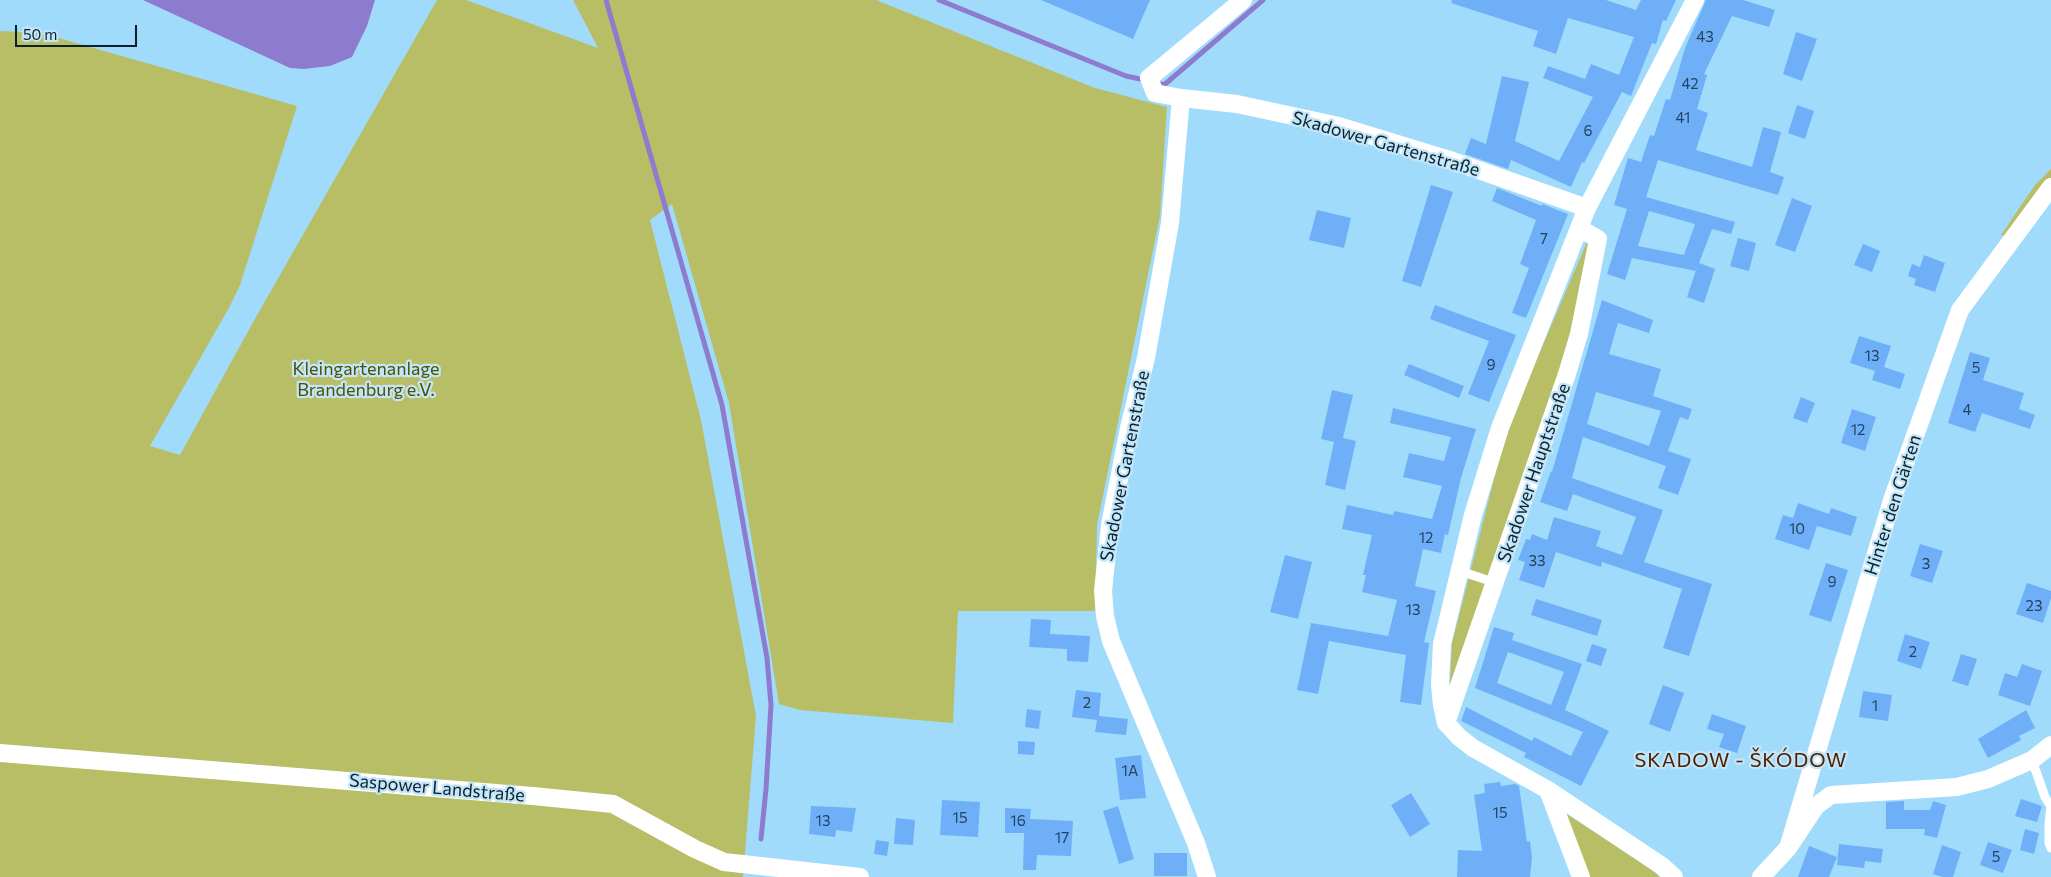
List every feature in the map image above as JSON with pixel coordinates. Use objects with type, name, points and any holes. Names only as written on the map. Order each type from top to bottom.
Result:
[{"type":"street","name":"Skadower Gartenstraße","points":[[1243,0],[1149,78],[1155,93],[1237,104],[1338,126],[1450,160],[1587,208]]},
{"type":"street","points":[[1674,877],[1662,866],[1548,790],[1472,748],[1446,723],[1440,685],[1442,644],[1473,515],[1500,428],[1587,208],[1695,0]]},
{"type":"street","name":"Skadower Gartenstraße","points":[[1181,98],[1170,222],[1146,358],[1129,428],[1110,525],[1103,591],[1105,616],[1111,642],[1196,843],[1207,877]]},
{"type":"street","name":"Hinter den Gärten","points":[[1788,848],[1892,500],[1960,310],[2051,187]]},
{"type":"street","name":"Skadower Hauptstraße","points":[[1446,723],[1496,583],[1579,334],[1598,239],[1579,228]]},
{"type":"street","points":[[1761,877],[1788,848],[1816,806],[1832,794],[1958,787],[1988,779],[2032,760],[2051,745]]},
{"type":"street","name":"Saspower Landstraße","points":[[0,753],[614,804],[695,849],[724,862],[860,877]]},
{"type":"street","points":[[1548,790],[1581,877]]},
{"type":"lane","points":[[1460,571],[1496,583]]},
{"type":"lane","points":[[2032,760],[2045,796],[2051,806],[2049,834],[2051,848]]},
{"type":"green space","name":"Kleingartenanlage Brandenburg e.V.","points":[[437,0],[466,0],[598,48],[573,0],[876,0],[1095,88],[1167,107],[1160,216],[1097,525],[1095,611],[958,611],[953,723],[800,710],[779,704],[729,403],[672,204],[650,220],[701,420],[756,716],[743,877],[0,877],[0,31],[41,33],[297,106],[240,285],[230,306],[150,446],[180,455],[256,317]]},
{"type":"green space","points":[[2051,169],[2051,180],[2006,236],[2001,235],[2035,185]]},
{"type":"green space","points":[[1587,242],[1591,245],[1573,331],[1452,692],[1450,682],[1452,643],[1503,444],[1510,422]]},
{"type":"green space","points":[[1565,813],[1651,869],[1660,877],[1588,877]]},
{"type":"shaded area","points":[[143,0],[375,0],[367,26],[352,57],[330,66],[304,69],[290,68]]},
{"type":"building","points":[[1041,0],[1150,0],[1133,39]]},
{"type":"building","points":[[1452,0],[1606,0],[1636,10],[1641,0],[1676,0],[1666,21],[1663,20],[1656,44],[1652,43],[1631,96],[1622,92],[1584,163],[1582,162],[1571,187],[1511,160],[1508,169],[1465,154],[1471,138],[1486,144],[1502,76],[1529,82],[1515,141],[1559,161],[1593,97],[1543,78],[1548,66],[1585,79],[1591,64],[1619,75],[1634,37],[1568,18],[1556,54],[1533,46],[1538,31],[1451,3]]},
{"type":"building","points":[[1706,0],[1743,0],[1775,10],[1769,27],[1732,16],[1704,74],[1707,75],[1697,109],[1708,113],[1696,150],[1752,167],[1763,127],[1781,132],[1770,172],[1784,177],[1778,195],[1658,160],[1646,197],[1735,222],[1731,234],[1712,229],[1699,263],[1715,269],[1704,303],[1687,297],[1696,271],[1632,258],[1625,280],[1607,274],[1627,209],[1614,205],[1628,158],[1641,162],[1650,135],[1654,136],[1666,99],[1670,100],[1685,48]],"holes":[[[1649,211],[1695,224],[1684,255],[1638,246]]]},
{"type":"building","points":[[1796,32],[1817,39],[1802,81],[1783,74]]},
{"type":"building","points":[[1797,105],[1814,111],[1805,139],[1788,133]]},
{"type":"building","points":[[1431,185],[1453,192],[1421,287],[1402,281]]},
{"type":"building","points":[[1497,188],[1568,214],[1526,318],[1512,313],[1529,268],[1520,264],[1536,220],[1492,201]]},
{"type":"building","points":[[1792,198],[1812,206],[1795,252],[1775,245]]},
{"type":"building","points":[[1317,210],[1351,218],[1344,248],[1309,240]]},
{"type":"building","points":[[1738,238],[1756,243],[1749,271],[1730,266]]},
{"type":"building","points":[[1863,244],[1880,251],[1872,272],[1854,265]]},
{"type":"building","points":[[1924,255],[1945,263],[1935,292],[1914,285],[1916,279],[1908,276],[1912,264],[1920,267]]},
{"type":"building","points":[[1602,300],[1653,320],[1649,333],[1618,323],[1609,354],[1661,369],[1653,396],[1692,409],[1688,420],[1680,417],[1668,451],[1691,459],[1678,495],[1658,488],[1666,466],[1583,437],[1572,478],[1663,510],[1644,562],[1712,584],[1689,656],[1663,648],[1682,589],[1602,562],[1601,567],[1556,552],[1544,588],[1519,580],[1525,562],[1518,560],[1526,539],[1530,540],[1532,534],[1547,540],[1554,517],[1601,531],[1596,546],[1622,555],[1636,517],[1573,494],[1567,511],[1540,502],[1552,472]],"holes":[[[1596,392],[1661,411],[1649,446],[1587,424]]]},
{"type":"building","points":[[1435,305],[1516,335],[1489,402],[1468,394],[1489,341],[1430,319]]},
{"type":"building","points":[[1859,336],[1891,346],[1884,367],[1905,374],[1900,389],[1872,380],[1875,371],[1850,363]]},
{"type":"building","points":[[1970,352],[1990,358],[1983,380],[2024,393],[2019,409],[2035,415],[2030,429],[1982,413],[1975,432],[1948,423]]},
{"type":"building","points":[[1409,364],[1464,386],[1459,398],[1404,375]]},
{"type":"building","points":[[1332,390],[1353,395],[1343,438],[1356,441],[1345,490],[1325,485],[1334,442],[1321,439]]},
{"type":"building","points":[[1801,397],[1815,403],[1807,423],[1793,418]]},
{"type":"building","points":[[1393,408],[1476,429],[1461,478],[1448,535],[1445,534],[1441,553],[1423,549],[1415,586],[1436,591],[1424,642],[1429,643],[1421,705],[1400,702],[1406,655],[1329,641],[1318,694],[1297,690],[1311,623],[1388,636],[1397,600],[1362,592],[1366,575],[1363,575],[1372,535],[1342,529],[1347,505],[1393,515],[1394,511],[1432,519],[1442,486],[1403,477],[1409,453],[1444,461],[1451,437],[1390,423]]},
{"type":"building","points":[[1852,409],[1876,417],[1865,451],[1841,443]]},
{"type":"building","points":[[1798,503],[1829,514],[1831,508],[1857,517],[1851,536],[1817,526],[1809,550],[1775,539],[1783,515],[1793,518]]},
{"type":"building","points":[[1920,544],[1943,551],[1932,583],[1910,576]]},
{"type":"building","points":[[1285,555],[1312,562],[1298,619],[1270,612]]},
{"type":"building","points":[[1826,563],[1848,570],[1831,622],[1809,615]]},
{"type":"building","points":[[2027,583],[2051,591],[2051,598],[2043,623],[2016,614]]},
{"type":"building","points":[[1536,599],[1602,620],[1597,636],[1531,615]]},
{"type":"building","points":[[1031,619],[1051,620],[1050,634],[1090,636],[1088,662],[1067,661],[1067,649],[1029,647]]},
{"type":"building","points":[[1494,627],[1514,633],[1512,640],[1582,664],[1565,710],[1609,731],[1581,786],[1524,757],[1526,753],[1461,721],[1466,707],[1532,741],[1534,737],[1571,756],[1583,732],[1475,688]],"holes":[[[1508,652],[1564,672],[1551,705],[1497,683]]]},
{"type":"building","points":[[1905,634],[1930,642],[1921,669],[1897,661]]},
{"type":"building","points":[[1592,644],[1607,649],[1601,666],[1586,661]]},
{"type":"building","points":[[1961,654],[1977,659],[1968,686],[1952,681]]},
{"type":"building","points":[[2022,664],[2042,671],[2030,706],[1998,695],[2005,673],[2017,677]]},
{"type":"building","points":[[1663,685],[1684,693],[1670,732],[1649,724]]},
{"type":"building","points":[[1076,690],[1101,693],[1099,716],[1128,719],[1126,735],[1095,732],[1097,720],[1072,717]]},
{"type":"building","points":[[1863,691],[1892,695],[1888,721],[1859,717]]},
{"type":"building","points":[[1027,709],[1041,711],[1039,729],[1025,727]]},
{"type":"building","points":[[2026,710],[2035,728],[2019,736],[2021,740],[1988,758],[1978,739]]},
{"type":"building","points":[[1712,714],[1746,726],[1737,753],[1719,747],[1724,734],[1707,729]]},
{"type":"building","points":[[1018,741],[1035,742],[1034,755],[1018,754]]},
{"type":"building","points":[[1141,755],[1146,798],[1120,800],[1115,758]]},
{"type":"building","points":[[1500,782],[1501,786],[1515,784],[1519,786],[1527,842],[1530,841],[1532,858],[1530,877],[1457,877],[1458,850],[1482,851],[1474,795],[1485,793],[1484,784]]},
{"type":"building","points":[[1411,793],[1430,824],[1410,837],[1391,805]]},
{"type":"building","points":[[2021,799],[2042,806],[2037,822],[2015,816]]},
{"type":"building","points":[[942,800],[980,802],[978,837],[940,835]]},
{"type":"building","points":[[1904,801],[1904,810],[1930,810],[1933,801],[1946,805],[1937,838],[1924,835],[1925,829],[1886,829],[1886,802]]},
{"type":"building","points":[[811,806],[856,808],[852,832],[836,830],[835,837],[809,834]]},
{"type":"building","points":[[1118,806],[1134,859],[1119,864],[1103,811]]},
{"type":"building","points":[[1005,808],[1031,809],[1030,819],[1073,821],[1071,856],[1037,855],[1036,870],[1023,870],[1024,833],[1005,833]]},
{"type":"building","points":[[896,818],[915,820],[913,845],[894,844]]},
{"type":"building","points":[[2025,829],[2039,833],[2034,854],[2020,850]]},
{"type":"building","points":[[876,840],[889,842],[887,856],[874,854]]},
{"type":"building","points":[[1988,842],[2012,850],[2003,873],[1980,865]]},
{"type":"building","points":[[1839,844],[1883,849],[1881,863],[1865,861],[1864,868],[1837,865]]},
{"type":"building","points":[[1942,845],[1961,852],[1953,877],[1933,874]]},
{"type":"building","points":[[1809,846],[1837,857],[1829,877],[1798,877]]},
{"type":"building","points":[[1154,853],[1187,853],[1187,876],[1154,876]]},
{"type":"waterway","points":[[606,0],[722,405],[767,658],[771,705],[761,839]]},
{"type":"waterway","points":[[939,0],[1126,76],[1140,79]]},
{"type":"waterway","points":[[1162,84],[1164,85],[1263,0]]},
{"type":"district","name":"SKADOW - ŠKÓDOW","points":[[1741,760]]}]
